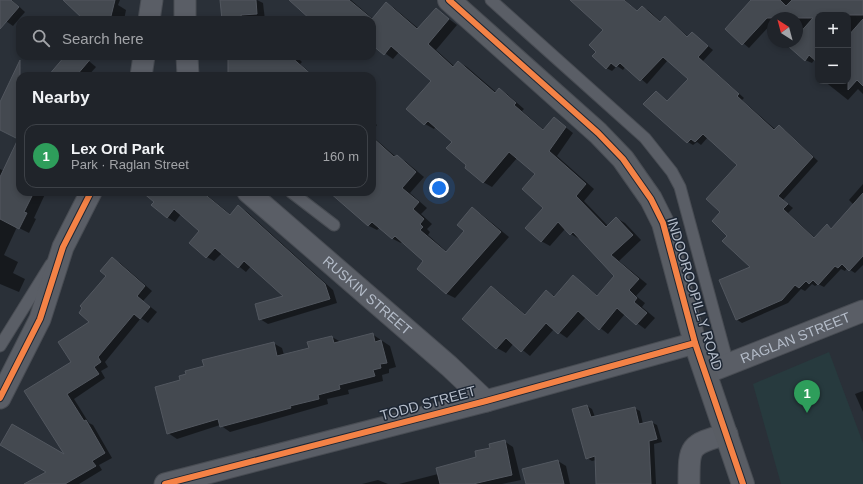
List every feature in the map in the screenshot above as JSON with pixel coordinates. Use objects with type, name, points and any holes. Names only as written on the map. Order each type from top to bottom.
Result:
[{"type":"main road","name":"INDOOROOPILLY ROAD","points":[[449,0],[598,133],[639,179],[663,223],[695,343],[743,484]]},
{"type":"street","points":[[150,16],[152,0]]},
{"type":"street","points":[[185,0],[185,16]]},
{"type":"street","points":[[142,72],[143,60]]},
{"type":"street","points":[[187,60],[188,72]]},
{"type":"street","points":[[0,398],[40,319],[63,247],[89,196]]},
{"type":"street","name":"RUSKIN STREET","points":[[253,196],[486,401]]},
{"type":"street","name":"RAGLAN STREET","points":[[706,373],[863,311]]},
{"type":"street","name":"TODD STREET","points":[[165,484],[486,401],[695,343]]},
{"type":"street","points":[[689,484],[689,456],[693,448],[702,442],[727,434]]},
{"type":"lane","name":"INDOOROOPILLY ROAD","points":[[491,0],[645,138],[672,172],[680,187],[728,364]]},
{"type":"lane","points":[[296,196],[334,225]]},
{"type":"lane","points":[[0,346],[39,281],[63,247]]},
{"type":"green space","points":[[829,352],[863,443],[863,484],[781,484],[753,384]]},
{"type":"building","points":[[0,0],[11,0],[19,7],[0,29]]},
{"type":"building","points":[[63,0],[115,0],[111,16],[80,16]]},
{"type":"building","points":[[220,0],[256,0],[257,14],[222,16]]},
{"type":"building","points":[[289,0],[349,0],[368,16],[307,16]]},
{"type":"building","points":[[570,0],[624,0],[637,11],[642,6],[660,22],[665,16],[687,37],[692,32],[708,46],[698,57],[739,94],[737,96],[774,130],[779,125],[813,157],[778,196],[788,204],[783,209],[814,238],[827,224],[831,229],[863,193],[863,256],[849,271],[842,264],[838,268],[835,266],[818,285],[813,280],[809,284],[806,281],[799,288],[795,285],[782,300],[736,320],[719,280],[750,267],[722,241],[727,236],[712,221],[720,212],[706,199],[737,165],[703,134],[695,142],[691,139],[687,143],[643,104],[656,91],[667,101],[688,79],[663,57],[640,81],[620,63],[616,67],[611,63],[606,69],[592,56],[596,52],[589,45],[603,30]]},
{"type":"building","points":[[751,0],[780,0],[786,6],[792,0],[863,0],[863,15],[851,15],[851,12],[815,12],[815,60],[809,55],[805,61],[790,48],[803,48],[803,29],[813,18],[803,18],[803,12],[767,12],[767,18],[742,45],[725,29]]},
{"type":"building","points":[[386,2],[417,29],[436,8],[449,19],[428,44],[453,67],[458,61],[495,93],[499,88],[516,103],[514,105],[543,130],[554,117],[566,127],[549,151],[586,184],[576,196],[606,227],[616,217],[633,235],[611,255],[639,279],[629,290],[637,298],[634,302],[647,313],[636,325],[617,308],[599,330],[578,311],[558,334],[546,323],[521,352],[506,338],[496,349],[462,319],[491,286],[525,315],[546,290],[554,297],[573,275],[597,296],[614,276],[573,232],[570,235],[558,222],[541,242],[525,228],[543,208],[522,189],[535,174],[509,152],[483,183],[465,168],[466,165],[446,148],[452,142],[428,121],[424,125],[406,109],[431,81],[391,46],[384,55],[376,48],[376,16],[374,16]]},
{"type":"building","points":[[863,19],[863,86],[857,80],[848,90],[848,84],[851,84],[851,33]]},
{"type":"building","points":[[20,60],[20,72],[16,72],[16,138],[0,130],[0,102]]},
{"type":"building","points":[[62,60],[90,60],[79,72],[51,72]]},
{"type":"building","points":[[228,60],[295,60],[308,72],[228,72]]},
{"type":"building","points":[[376,141],[394,157],[397,155],[416,172],[402,188],[419,202],[413,209],[424,219],[420,224],[423,227],[420,230],[446,252],[464,231],[457,225],[472,207],[501,232],[446,294],[417,269],[423,261],[395,236],[392,239],[372,222],[368,226],[334,196],[376,196]]},
{"type":"building","points":[[16,143],[16,196],[32,196],[24,212],[27,213],[19,229],[0,219],[0,177]]},
{"type":"building","points":[[147,196],[207,196],[230,215],[238,205],[325,284],[330,299],[259,320],[255,304],[283,296],[244,261],[238,268],[215,248],[206,258],[189,243],[199,231],[174,209],[167,218],[151,205],[154,202]]},
{"type":"building","points":[[112,257],[145,286],[137,296],[150,307],[140,319],[134,314],[98,357],[101,362],[94,367],[99,374],[67,394],[84,421],[86,420],[105,453],[92,461],[96,466],[65,484],[24,484],[46,472],[0,445],[12,424],[64,454],[24,391],[71,362],[58,342],[89,322],[79,313],[82,308],[80,306],[106,276],[100,271]]},
{"type":"building","points":[[373,333],[375,342],[381,340],[387,363],[380,364],[381,368],[373,370],[375,376],[339,385],[340,389],[318,395],[319,399],[290,406],[291,408],[220,427],[218,419],[167,434],[155,387],[180,380],[179,376],[186,374],[185,371],[204,366],[202,360],[274,342],[277,356],[309,348],[307,342],[332,336],[334,343]]},
{"type":"building","points":[[587,405],[591,417],[635,407],[639,424],[652,421],[657,439],[649,441],[651,484],[596,484],[595,456],[586,459],[572,409]]},
{"type":"building","points":[[505,440],[512,475],[473,484],[440,484],[436,468],[476,457],[475,451],[490,448],[489,444]]},
{"type":"building","points":[[558,460],[564,484],[526,484],[522,469]]},
{"type":"cycle path","points":[[449,0],[598,133],[623,159],[651,199],[663,223],[695,343],[743,484]]},
{"type":"cycle path","points":[[0,398],[40,319],[63,247],[89,196]]},
{"type":"cycle path","points":[[165,484],[486,401],[695,343]]},
{"type":"place","name":"Lex Ord Park","points":[[807,413]]}]
